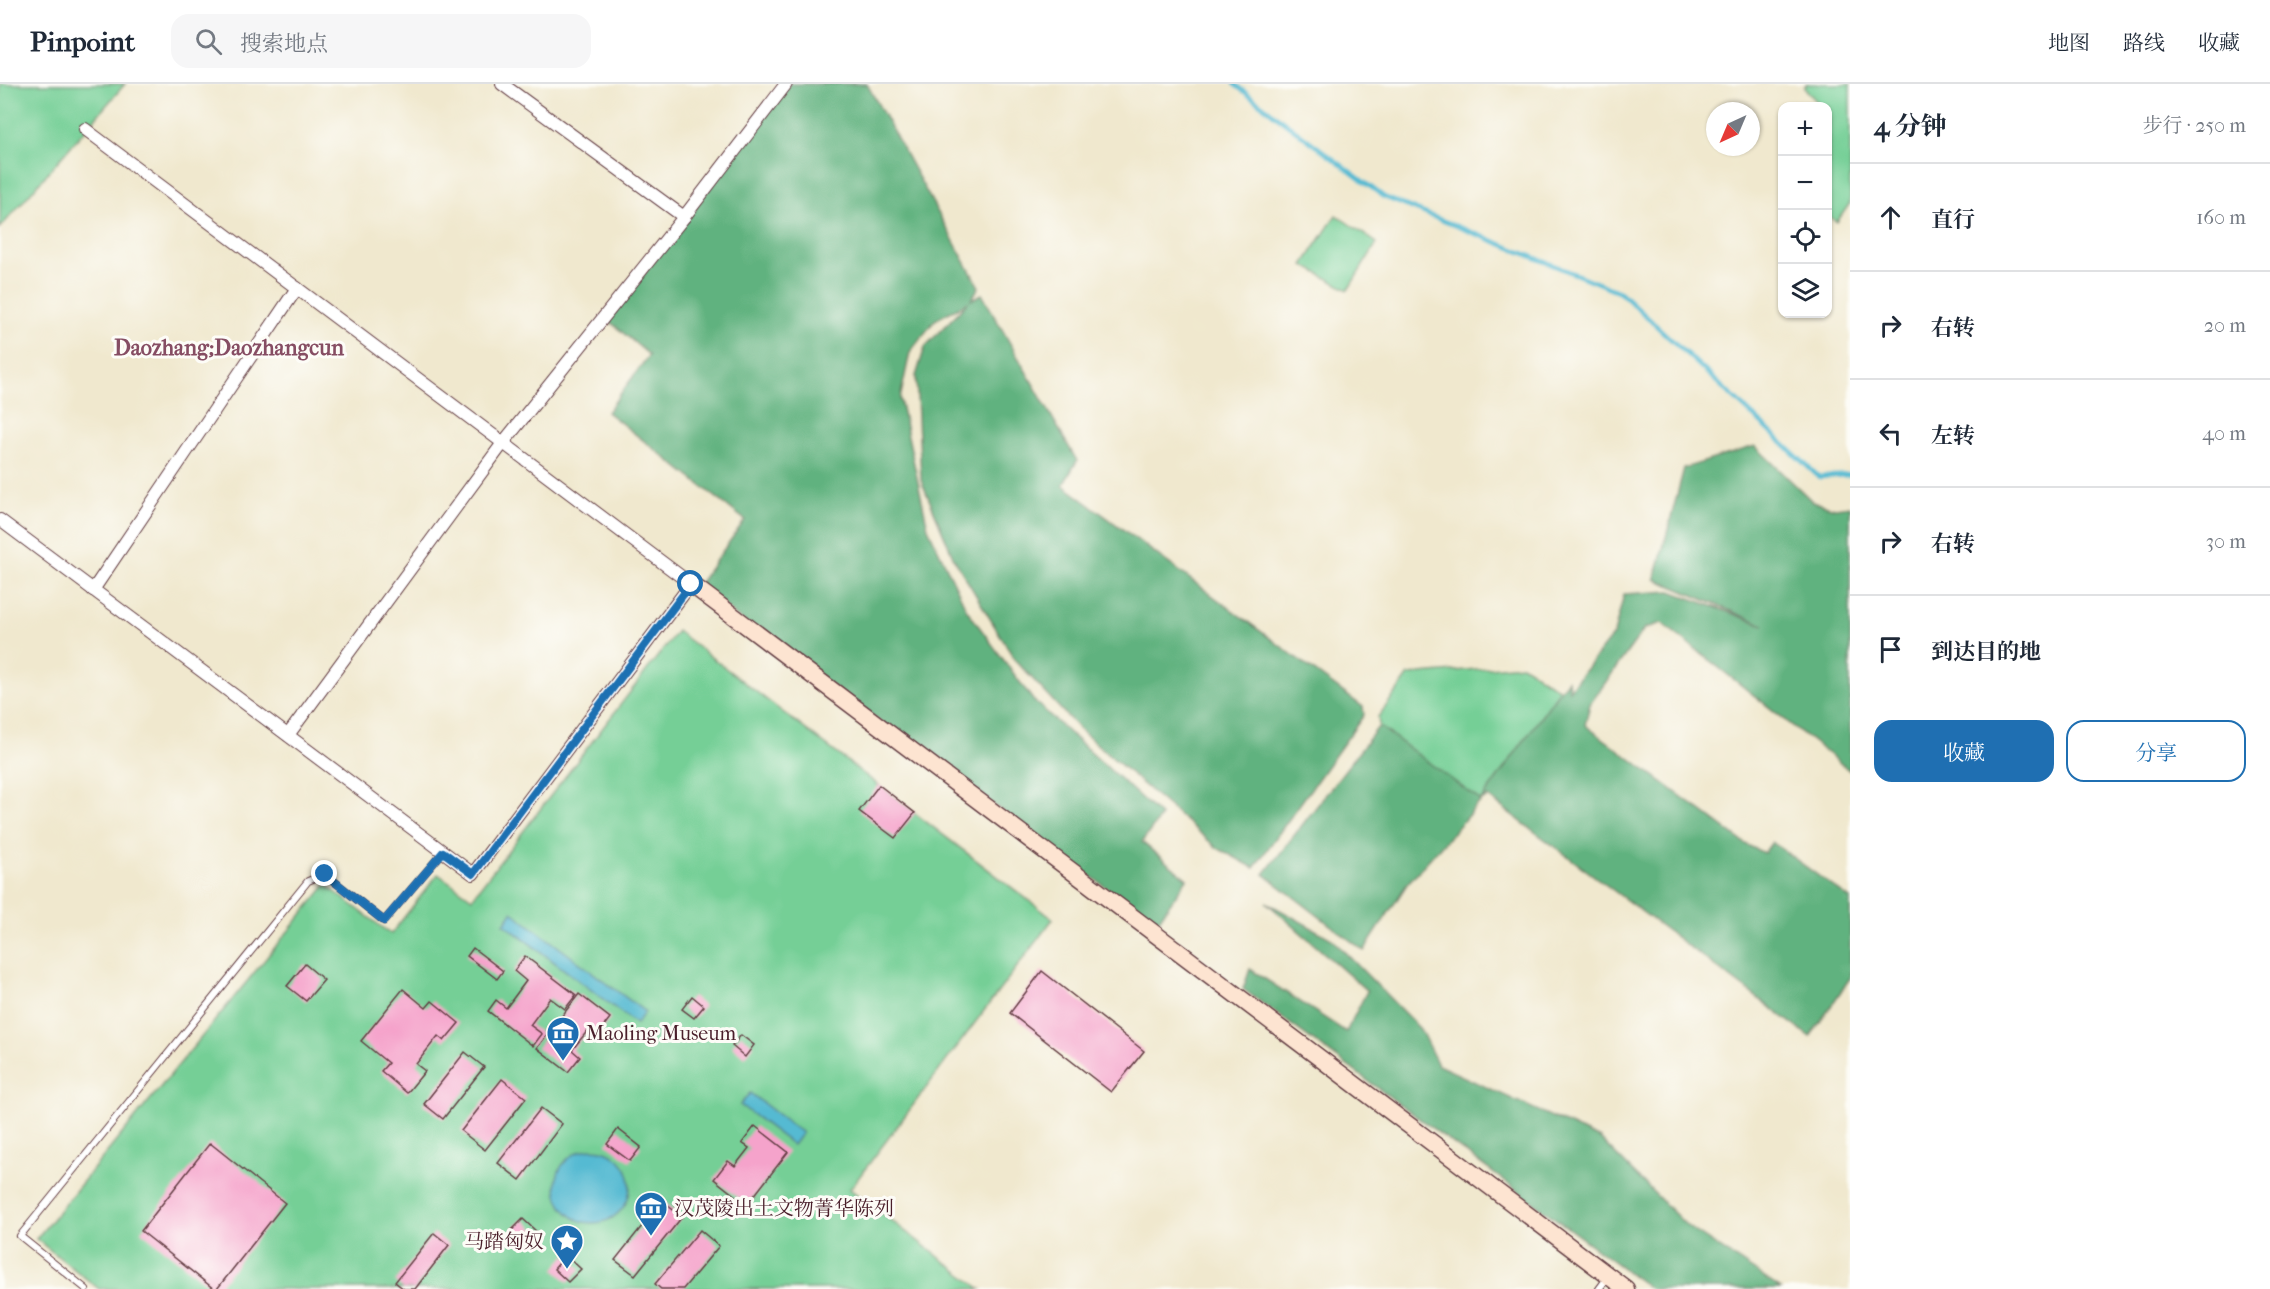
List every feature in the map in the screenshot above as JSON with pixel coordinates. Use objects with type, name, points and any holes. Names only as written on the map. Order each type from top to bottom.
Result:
[{"type":"main road","points":[[691,584],[1604,1282],[1626,1289]]},
{"type":"street","points":[[502,84],[684,217]]},
{"type":"street","points":[[288,735],[503,443],[684,217],[786,84]]},
{"type":"street","points":[[0,520],[473,874],[691,584],[85,129]]},
{"type":"street","points":[[93,590],[297,288]]},
{"type":"lane","points":[[86,1289],[20,1236],[308,881],[325,874],[384,921],[443,852]]},
{"type":"green space","points":[[0,84],[125,84],[0,228]]},
{"type":"green space","points":[[789,84],[867,84],[979,287],[971,300],[982,294],[1077,461],[1063,485],[1363,707],[1364,715],[1254,868],[1217,848],[1078,728],[1015,660],[954,559],[921,480],[916,376],[925,347],[968,302],[935,320],[910,352],[900,399],[928,528],[967,610],[1033,700],[1161,816],[1142,842],[1187,879],[1156,924],[736,616],[699,584],[745,520],[607,412],[649,355],[608,320]]},
{"type":"green space","points":[[1807,84],[1850,84],[1850,203],[1837,222],[1832,219],[1832,102],[1817,102],[1804,88]]},
{"type":"green space","points":[[1336,215],[1377,243],[1348,290],[1303,265]]},
{"type":"green space","points":[[1755,446],[1813,502],[1835,508],[1850,506],[1850,771],[1662,623],[1644,629],[1590,704],[1585,725],[1747,845],[1764,853],[1772,842],[1850,899],[1850,978],[1810,1037],[1488,797],[1481,801],[1560,690],[1568,680],[1569,690],[1614,634],[1624,594],[1671,591],[1764,625],[1655,579],[1684,468]]},
{"type":"green space","name":"Maoling Museum","points":[[677,631],[1053,919],[850,1189],[981,1289],[99,1289],[36,1239],[326,885],[391,934],[438,874],[472,898]]},
{"type":"green space","points":[[1522,665],[1560,690],[1481,801],[1379,726],[1378,717],[1409,675]]},
{"type":"green space","points":[[1379,726],[1481,801],[1407,884],[1364,951],[1264,874]]},
{"type":"green space","points":[[1266,902],[1332,939],[1420,1029],[1438,1065],[1600,1139],[1687,1226],[1781,1289],[1651,1289],[1243,989],[1250,969],[1346,1032],[1367,991]]},
{"type":"water","points":[[512,912],[645,1012],[636,1024],[504,924]]},
{"type":"water","points":[[750,1093],[802,1133],[793,1145],[740,1105]]},
{"type":"water","points":[[593,1149],[607,1152],[619,1160],[627,1172],[630,1186],[627,1200],[619,1212],[607,1220],[593,1223],[579,1220],[567,1212],[559,1200],[556,1186],[559,1172],[567,1160],[579,1152]]},
{"type":"building","points":[[879,785],[915,813],[895,838],[859,811]]},
{"type":"building","points":[[473,948],[503,971],[497,979],[467,956]]},
{"type":"building","points":[[525,956],[576,995],[565,1009],[550,998],[530,1025],[542,1034],[533,1046],[488,1011],[496,1000],[506,1008],[526,981],[514,971]]},
{"type":"building","points":[[305,964],[324,980],[306,1001],[287,986]]},
{"type":"building","points":[[1042,971],[1144,1051],[1111,1092],[1010,1013]]},
{"type":"building","points":[[403,989],[426,1008],[432,1001],[459,1023],[444,1041],[438,1036],[416,1064],[425,1071],[407,1093],[381,1071],[388,1063],[361,1041]]},
{"type":"building","points":[[579,994],[610,1018],[597,1035],[589,1029],[572,1050],[580,1057],[568,1072],[537,1048]]},
{"type":"building","points":[[692,996],[704,1006],[694,1018],[682,1009]]},
{"type":"building","points":[[741,1035],[754,1045],[745,1057],[732,1046]]},
{"type":"building","points":[[465,1052],[484,1067],[443,1119],[424,1104]]},
{"type":"building","points":[[502,1079],[526,1098],[485,1150],[461,1131]]},
{"type":"building","points":[[541,1108],[562,1124],[520,1180],[498,1163]]},
{"type":"building","points":[[755,1126],[788,1152],[747,1205],[714,1179],[728,1161],[735,1166],[749,1148],[742,1143]]},
{"type":"building","points":[[618,1129],[641,1147],[630,1161],[607,1144]]},
{"type":"building","points":[[210,1143],[285,1203],[217,1289],[214,1289],[141,1231]]},
{"type":"building","points":[[662,1201],[682,1217],[635,1275],[615,1260]]},
{"type":"building","points":[[523,1219],[537,1232],[525,1246],[510,1232]]},
{"type":"building","points":[[700,1230],[719,1246],[683,1289],[661,1289],[655,1284]]},
{"type":"building","points":[[434,1233],[449,1245],[415,1289],[404,1289],[395,1282]]},
{"type":"building","points":[[566,1255],[581,1269],[568,1282],[554,1269]]},
{"type":"waterway","points":[[1234,84],[1384,197],[1620,292],[1819,477],[1850,475]]},
{"type":"place","name":"Maoling Museum","points":[[563,1062]]},
{"type":"place","name":"汉茂陵出土文物菁华陈列","points":[[651,1237]]},
{"type":"place","name":"马踏匈奴","points":[[567,1270]]},
{"type":"district","name":"Daozhang;Daozhangcun","points":[[229,348]]},
{"type":"route","points":[[325,874],[384,921],[443,852],[473,874],[691,584]]}]
